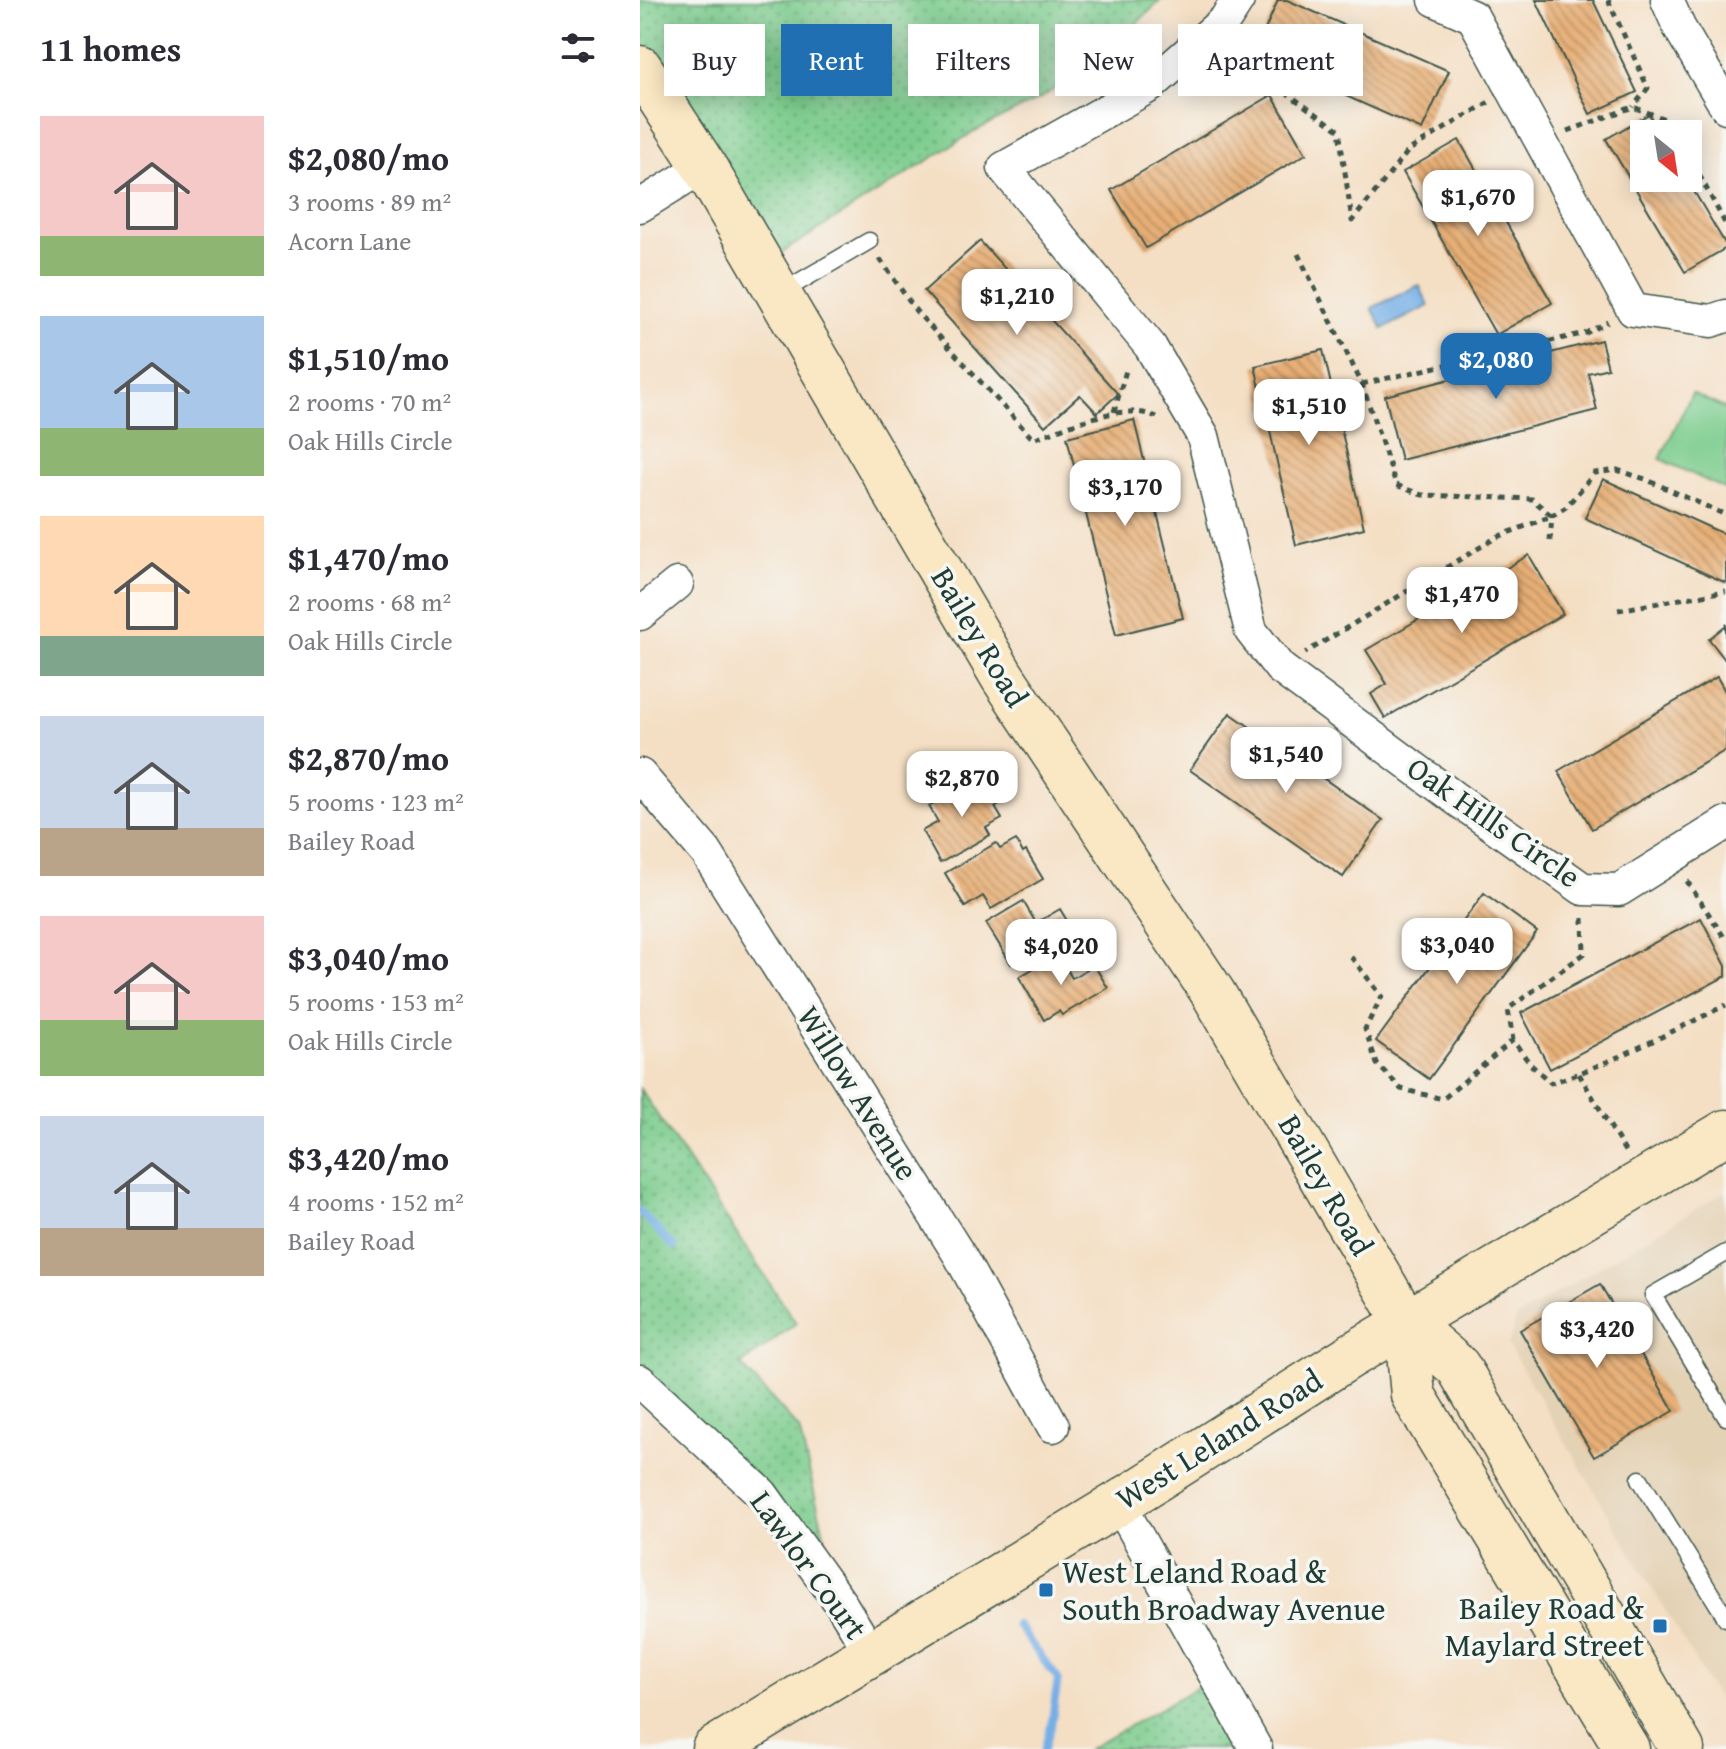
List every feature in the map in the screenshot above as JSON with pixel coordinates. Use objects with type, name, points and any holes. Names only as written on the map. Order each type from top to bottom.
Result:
[{"type":"main road","name":"Bailey Road","points":[[640,68],[704,166],[1002,676],[1213,993],[1406,1322],[1458,1367],[1682,1749]]},
{"type":"main road","name":"West Leland Road","points":[[714,1749],[1119,1503],[1406,1322],[1726,1132]]},
{"type":"main road","name":"Bailey Road","points":[[1406,1322],[1413,1395],[1627,1749]]},
{"type":"street","name":"Oak Hills Circle","points":[[1220,24],[1238,0]]},
{"type":"street","points":[[1435,0],[1473,17],[1633,310],[1711,321],[1726,316]]},
{"type":"street","points":[[1667,0],[1679,27],[1726,107]]},
{"type":"street","name":"Oak Hills Circle","points":[[1178,61],[1150,86],[1004,168],[1150,346],[1203,436],[1251,631],[1280,668],[1583,889],[1619,890],[1726,823]]},
{"type":"street","points":[[640,206],[704,166]]},
{"type":"street","points":[[640,614],[677,584]]},
{"type":"street","name":"Willow Avenue","points":[[640,775],[715,865],[960,1256],[1053,1426]]},
{"type":"street","name":"Lawlor Court","points":[[640,1381],[762,1494],[841,1604],[871,1653]]},
{"type":"street","points":[[1119,1503],[1256,1749]]},
{"type":"lane","points":[[779,294],[869,241]]},
{"type":"lane","points":[[1726,1253],[1653,1295],[1726,1417]]},
{"type":"lane","points":[[1640,1479],[1726,1618]]},
{"type":"path","points":[[1541,141],[1633,107],[1648,88],[1608,0]]},
{"type":"path","points":[[1291,96],[1339,130],[1352,221],[1409,150],[1512,89]]},
{"type":"path","points":[[1633,107],[1667,120]]},
{"type":"path","points":[[1702,180],[1726,225]]},
{"type":"path","points":[[869,241],[916,311],[1033,439],[1114,412],[1147,412],[1203,436]]},
{"type":"path","points":[[1298,254],[1362,384],[1396,485],[1422,495],[1532,499],[1552,516]]},
{"type":"path","points":[[1362,384],[1586,333],[1633,310]]},
{"type":"path","points":[[1114,412],[1137,331]]},
{"type":"path","points":[[1280,668],[1497,537],[1552,516],[1566,507],[1595,473],[1617,470],[1726,515]]},
{"type":"path","points":[[1550,541],[1552,516]]},
{"type":"path","points":[[1618,610],[1726,591]]},
{"type":"path","points":[[1671,858],[1726,940]]},
{"type":"path","points":[[1583,889],[1584,954],[1508,1009],[1513,1040],[1530,1064],[1551,1083],[1579,1074],[1726,1005]]},
{"type":"path","points":[[1351,957],[1382,996],[1365,1029],[1377,1064],[1401,1089],[1443,1099],[1513,1040]]},
{"type":"path","points":[[1579,1074],[1643,1181]]},
{"type":"shaded area","points":[[1726,1191],[1726,1713],[1508,1345],[1517,1317]]},
{"type":"green space","points":[[640,0],[1161,0],[1136,24],[1055,24],[1055,88],[975,131],[762,265],[640,68]]},
{"type":"green space","points":[[1692,393],[1726,409],[1726,490],[1660,459]]},
{"type":"green space","points":[[640,1089],[796,1323],[741,1365],[799,1429],[841,1604],[640,1381]]},
{"type":"green space","points":[[1215,1677],[1256,1749],[1089,1749]]},
{"type":"water","points":[[1419,285],[1429,306],[1383,329],[1372,308]]},
{"type":"building","points":[[1278,0],[1287,0],[1342,24],[1268,24]]},
{"type":"building","points":[[1536,0],[1593,0],[1637,92],[1590,114]]},
{"type":"building","points":[[1363,33],[1449,71],[1422,130],[1346,96],[1363,96]]},
{"type":"building","points":[[1270,96],[1306,154],[1146,248],[1111,190]]},
{"type":"building","points":[[1649,114],[1652,120],[1639,120]]},
{"type":"building","points":[[1630,125],[1630,179],[1606,139]]},
{"type":"building","points":[[1459,140],[1552,303],[1496,335],[1403,172]]},
{"type":"building","points":[[1637,192],[1694,192],[1726,245],[1726,248],[1685,272]]},
{"type":"building","points":[[980,241],[1118,394],[1097,413],[1080,395],[1045,426],[924,291]]},
{"type":"building","points":[[1601,340],[1608,368],[1588,373],[1597,410],[1401,460],[1385,396]]},
{"type":"building","points":[[1323,350],[1364,528],[1296,545],[1255,366]]},
{"type":"building","points":[[1134,420],[1183,618],[1116,635],[1067,437]]},
{"type":"building","points":[[1603,479],[1726,535],[1726,583],[1585,518]]},
{"type":"building","points":[[1529,555],[1563,614],[1385,718],[1371,694],[1387,684],[1366,650]]},
{"type":"building","points":[[1726,625],[1726,661],[1709,639]]},
{"type":"building","points":[[1717,677],[1726,693],[1726,750],[1592,829],[1558,771]]},
{"type":"building","points":[[1230,713],[1383,820],[1343,877],[1190,770]]},
{"type":"building","points":[[982,775],[999,804],[995,807],[1002,819],[986,828],[990,835],[940,863],[922,831],[938,822],[929,806]]},
{"type":"building","points":[[1016,840],[1043,879],[991,909],[983,896],[965,907],[945,873],[996,843],[1000,849]]},
{"type":"building","points":[[1484,893],[1537,932],[1429,1079],[1376,1041]]},
{"type":"building","points":[[1023,901],[1036,923],[1060,909],[1075,934],[1029,961],[1026,956],[1011,964],[986,923]]},
{"type":"building","points":[[1701,918],[1726,966],[1726,976],[1550,1069],[1521,1013]]},
{"type":"building","points":[[1058,954],[1072,978],[1094,965],[1108,988],[1062,1015],[1059,1011],[1044,1020],[1019,977]]},
{"type":"building","points":[[1600,1284],[1674,1411],[1594,1457],[1520,1330]]},
{"type":"waterway","points":[[640,1212],[674,1247]]},
{"type":"waterway","points":[[1017,1625],[1058,1679],[1044,1749]]},
{"type":"place","name":"West Leland Road & South Broadway Avenue","points":[[1046,1590]]},
{"type":"place","name":"Bailey Road & Maylard Street","points":[[1660,1626]]}]
